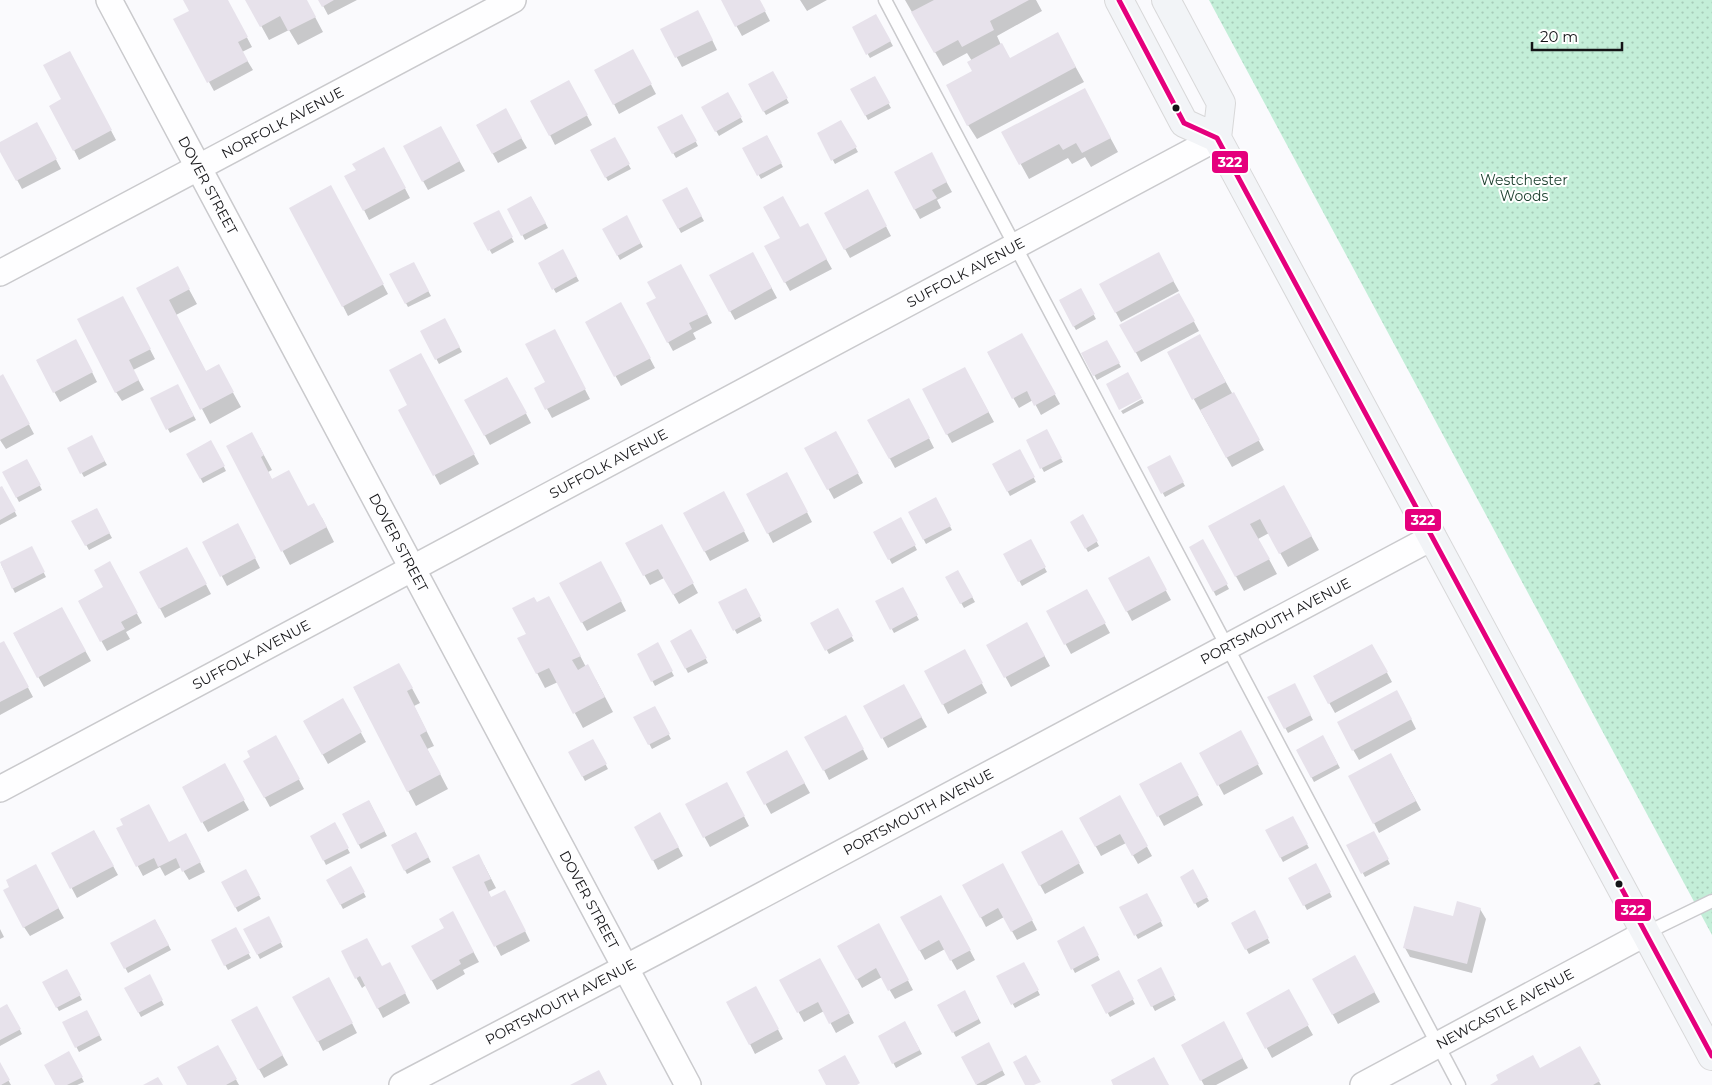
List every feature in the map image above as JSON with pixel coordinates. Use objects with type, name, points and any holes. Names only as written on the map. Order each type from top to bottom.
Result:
[{"type":"main road","points":[[1119,0],[1184,123],[1217,138]]},
{"type":"main road","points":[[1166,0],[1221,103],[1217,138],[1712,1056]]},
{"type":"street","name":"DOVER STREET","points":[[109,0],[688,1085]]},
{"type":"street","name":"NORFOLK AVENUE","points":[[0,273],[513,0]]},
{"type":"street","name":"SUFFOLK AVENUE","points":[[0,789],[413,570],[1217,138]]},
{"type":"street","name":"PORTSMOUTH AVENUE","points":[[402,1085],[1432,537]]},
{"type":"street","name":"NEWCASTLE AVENUE","points":[[1363,1085],[1646,933]]},
{"type":"lane","points":[[885,0],[1459,1085]]},
{"type":"lane","points":[[1646,933],[1712,901]]},
{"type":"green space","name":"Westchester Woods","points":[[1209,0],[1712,0],[1712,935]]},
{"type":"building","points":[[183,0],[228,0],[248,37],[238,42],[248,61],[207,83],[173,19],[189,11]]},
{"type":"building","points":[[245,0],[307,0],[316,17],[288,31],[280,16],[260,27]]},
{"type":"building","points":[[318,0],[334,0],[322,7]]},
{"type":"building","points":[[721,0],[760,0],[766,11],[735,27]]},
{"type":"building","points":[[934,0],[1029,0],[990,21],[994,30],[962,47],[958,40],[934,53],[911,12]]},
{"type":"building","points":[[698,10],[713,40],[675,58],[660,29]]},
{"type":"building","points":[[876,14],[891,41],[866,55],[852,27]]},
{"type":"building","points":[[1058,32],[1076,67],[967,126],[946,85],[972,71],[967,62],[1002,43],[1010,58]]},
{"type":"building","points":[[633,49],[652,84],[613,105],[594,70]]},
{"type":"building","points":[[70,51],[112,130],[73,151],[49,106],[61,99],[43,65]]},
{"type":"building","points":[[773,71],[788,98],[763,112],[748,84]]},
{"type":"building","points":[[875,76],[890,103],[865,116],[850,89]]},
{"type":"building","points":[[569,80],[588,115],[549,136],[530,101]]},
{"type":"building","points":[[1085,88],[1111,138],[1082,153],[1076,143],[1063,150],[1059,144],[1019,165],[1001,132]]},
{"type":"building","points":[[728,92],[742,117],[715,132],[701,107]]},
{"type":"building","points":[[506,108],[522,138],[492,154],[476,125]]},
{"type":"building","points":[[682,114],[697,141],[672,154],[657,127]]},
{"type":"building","points":[[841,120],[857,147],[831,161],[817,133]]},
{"type":"building","points":[[37,122],[57,159],[16,181],[0,152],[0,142]]},
{"type":"building","points":[[441,126],[460,161],[422,182],[403,146]]},
{"type":"building","points":[[767,135],[782,163],[757,176],[742,148]]},
{"type":"building","points":[[615,137],[630,164],[605,178],[590,150]]},
{"type":"building","points":[[384,147],[406,188],[363,211],[344,176],[356,170],[352,164]]},
{"type":"building","points":[[932,152],[947,182],[932,190],[937,198],[914,210],[894,172]]},
{"type":"building","points":[[331,185],[384,284],[342,307],[289,208]]},
{"type":"building","points":[[687,187],[702,216],[678,229],[662,200]]},
{"type":"building","points":[[868,189],[887,226],[844,250],[824,213]]},
{"type":"building","points":[[531,196],[546,223],[521,236],[507,209]]},
{"type":"building","points":[[783,196],[800,227],[808,223],[827,259],[784,283],[764,246],[780,238],[763,207]]},
{"type":"building","points":[[499,210],[513,237],[488,251],[473,223]]},
{"type":"building","points":[[627,215],[641,243],[617,256],[602,229]]},
{"type":"building","points":[[563,249],[577,276],[552,290],[538,263]]},
{"type":"building","points":[[753,252],[772,288],[729,312],[709,275]]},
{"type":"building","points":[[1159,252],[1174,281],[1115,313],[1099,284]]},
{"type":"building","points":[[414,262],[429,291],[405,304],[389,274]]},
{"type":"building","points":[[681,264],[708,314],[689,323],[692,329],[667,343],[646,303],[656,298],[647,282]]},
{"type":"building","points":[[178,266],[190,289],[169,300],[206,371],[219,364],[234,392],[200,410],[136,288]]},
{"type":"building","points":[[1081,288],[1095,314],[1073,327],[1059,300]]},
{"type":"building","points":[[1179,293],[1195,321],[1135,353],[1119,325]]},
{"type":"building","points":[[123,296],[151,349],[129,360],[139,380],[115,393],[77,319]]},
{"type":"building","points":[[621,302],[651,358],[614,377],[585,322]]},
{"type":"building","points":[[445,318],[460,347],[435,360],[420,331]]},
{"type":"building","points":[[555,329],[586,389],[545,410],[534,388],[545,382],[525,344]]},
{"type":"building","points":[[1022,333],[1056,394],[1034,406],[1027,391],[1012,399],[987,352]]},
{"type":"building","points":[[1200,334],[1226,382],[1192,400],[1167,352]]},
{"type":"building","points":[[76,339],[93,372],[53,393],[36,360]]},
{"type":"building","points":[[1107,340],[1120,363],[1093,376],[1081,353]]},
{"type":"building","points":[[421,353],[475,454],[433,476],[398,410],[407,405],[389,370]]},
{"type":"building","points":[[965,367],[989,412],[946,435],[922,389]]},
{"type":"building","points":[[1128,372],[1142,398],[1119,410],[1106,384]]},
{"type":"building","points":[[3,374],[30,424],[0,440],[0,376]]},
{"type":"building","points":[[507,377],[527,413],[484,436],[464,400]]},
{"type":"building","points":[[178,384],[194,416],[166,430],[150,398]]},
{"type":"building","points":[[1234,392],[1260,440],[1226,458],[1200,410]]},
{"type":"building","points":[[909,398],[930,438],[889,459],[867,420]]},
{"type":"building","points":[[1047,429],[1062,458],[1040,469],[1026,440]]},
{"type":"building","points":[[836,431],[859,473],[827,490],[804,448]]},
{"type":"building","points":[[252,432],[264,455],[261,457],[272,479],[289,470],[308,506],[314,503],[327,527],[281,552],[226,446]]},
{"type":"building","points":[[92,435],[105,461],[80,474],[67,448]]},
{"type":"building","points":[[211,440],[225,466],[200,479],[186,454]]},
{"type":"building","points":[[1020,449],[1035,477],[1007,492],[992,464]]},
{"type":"building","points":[[1170,455],[1184,482],[1161,494],[1147,467]]},
{"type":"building","points":[[27,459],[41,485],[16,498],[2,472]]},
{"type":"building","points":[[787,472],[808,512],[767,534],[746,494]]},
{"type":"building","points":[[1284,485],[1312,536],[1279,554],[1260,519],[1250,524],[1270,559],[1235,577],[1208,526]]},
{"type":"building","points":[[2,486],[16,511],[0,520],[0,487]]},
{"type":"building","points":[[724,491],[745,531],[704,552],[683,513]]},
{"type":"building","points":[[936,497],[951,526],[923,540],[908,512]]},
{"type":"building","points":[[97,508],[110,533],[85,546],[71,521]]},
{"type":"building","points":[[1083,514],[1098,541],[1085,549],[1070,522]]},
{"type":"building","points":[[901,517],[916,545],[888,560],[873,532]]},
{"type":"building","points":[[238,523],[256,558],[220,577],[202,542]]},
{"type":"building","points":[[662,524],[694,583],[673,595],[658,569],[643,576],[625,543]]},
{"type":"building","points":[[1031,539],[1046,567],[1018,582],[1003,554]]},
{"type":"building","points":[[1203,539],[1228,584],[1213,592],[1189,547]]},
{"type":"building","points":[[32,546],[45,572],[12,589],[0,562]]},
{"type":"building","points":[[187,547],[207,584],[159,609],[139,572]]},
{"type":"building","points":[[1149,556],[1167,590],[1126,612],[1108,578]]},
{"type":"building","points":[[110,561],[138,613],[121,622],[125,629],[100,642],[78,601],[103,587],[94,570]]},
{"type":"building","points":[[601,561],[622,601],[581,623],[559,583]]},
{"type":"building","points":[[958,570],[973,597],[960,604],[945,577]]},
{"type":"building","points":[[903,587],[918,615],[890,630],[875,601]]},
{"type":"building","points":[[746,588],[761,616],[733,631],[718,602]]},
{"type":"building","points":[[1087,589],[1106,623],[1064,645],[1046,611]]},
{"type":"building","points":[[549,596],[581,656],[572,660],[578,670],[588,664],[605,697],[573,714],[549,668],[536,674],[517,638],[526,634],[512,608],[534,597],[537,602]]},
{"type":"building","points":[[62,607],[86,651],[37,678],[13,633]]},
{"type":"building","points":[[838,608],[853,636],[825,651],[810,623]]},
{"type":"building","points":[[1027,622],[1045,656],[1004,678],[986,645]]},
{"type":"building","points":[[691,629],[707,658],[685,669],[670,641]]},
{"type":"building","points":[[4,641],[29,687],[0,702],[0,643]]},
{"type":"building","points":[[658,642],[673,671],[651,682],[637,654]]},
{"type":"building","points":[[1372,644],[1388,672],[1328,704],[1313,676]]},
{"type":"building","points":[[965,649],[983,683],[942,705],[924,671]]},
{"type":"building","points":[[399,663],[413,688],[407,691],[427,731],[420,735],[441,774],[407,792],[353,687]]},
{"type":"building","points":[[1295,683],[1311,715],[1284,729],[1267,697]]},
{"type":"building","points":[[904,684],[922,717],[881,739],[863,706]]},
{"type":"building","points":[[1397,690],[1412,719],[1352,751],[1337,722]]},
{"type":"building","points":[[343,698],[362,732],[322,755],[303,721]]},
{"type":"building","points":[[655,706],[670,734],[648,745],[633,717]]},
{"type":"building","points":[[846,715],[864,749],[823,771],[804,737]]},
{"type":"building","points":[[1241,730],[1259,764],[1217,786],[1199,753]]},
{"type":"building","points":[[276,735],[300,779],[264,798],[243,761],[250,757],[247,751]]},
{"type":"building","points":[[1323,735],[1338,764],[1311,778],[1296,750]]},
{"type":"building","points":[[593,739],[607,764],[582,777],[568,752]]},
{"type":"building","points":[[787,750],[805,783],[764,805],[746,772]]},
{"type":"building","points":[[1391,753],[1416,801],[1373,824],[1348,776]]},
{"type":"building","points":[[1181,762],[1199,795],[1157,817],[1139,784]]},
{"type":"building","points":[[225,763],[245,800],[201,823],[182,787]]},
{"type":"building","points":[[727,782],[745,816],[703,838],[685,804]]},
{"type":"building","points":[[1120,795],[1148,846],[1132,856],[1120,834],[1095,847],[1079,818]]},
{"type":"building","points":[[369,800],[385,831],[358,845],[342,814]]},
{"type":"building","points":[[149,804],[169,842],[186,833],[201,862],[182,872],[176,858],[158,867],[154,858],[136,867],[116,828],[123,825],[120,819]]},
{"type":"building","points":[[660,812],[679,847],[652,861],[634,827]]},
{"type":"building","points":[[1293,816],[1308,844],[1280,858],[1265,830]]},
{"type":"building","points":[[335,822],[349,848],[323,861],[310,836]]},
{"type":"building","points":[[94,830],[114,866],[70,889],[51,853]]},
{"type":"building","points":[[1062,830],[1080,863],[1039,886],[1021,852]]},
{"type":"building","points":[[1374,831],[1389,859],[1361,874],[1346,845]]},
{"type":"building","points":[[416,832],[429,857],[404,871],[391,845]]},
{"type":"building","points":[[479,854],[491,879],[484,882],[491,897],[505,890],[526,931],[494,947],[452,867]]},
{"type":"building","points":[[1003,863],[1033,920],[1011,932],[998,908],[980,918],[962,885]]},
{"type":"building","points":[[1316,863],[1331,892],[1303,906],[1288,878]]},
{"type":"building","points":[[36,864],[59,908],[23,928],[3,890],[9,887],[6,880]]},
{"type":"building","points":[[351,866],[365,892],[340,905],[326,880]]},
{"type":"building","points":[[246,869],[260,895],[235,908],[221,882]]},
{"type":"building","points":[[1193,869],[1208,897],[1194,904],[1180,877]]},
{"type":"building","points":[[1147,893],[1162,921],[1134,936],[1119,907]]},
{"type":"building","points":[[941,895],[971,950],[950,961],[939,940],[919,951],[900,917]]},
{"type":"building","points":[[1457,901],[1481,908],[1467,964],[1403,948],[1414,906],[1453,916]]},
{"type":"building","points":[[1255,910],[1269,938],[1245,950],[1231,923]]},
{"type":"building","points":[[453,911],[474,952],[459,960],[461,964],[431,981],[411,946],[444,928],[439,919]]},
{"type":"building","points":[[269,916],[282,942],[257,955],[243,929]]},
{"type":"building","points":[[155,919],[169,945],[124,969],[110,943]]},
{"type":"building","points":[[879,923],[909,980],[888,991],[876,968],[856,980],[837,946]]},
{"type":"building","points":[[1084,926],[1099,955],[1071,970],[1057,941]]},
{"type":"building","points":[[236,927],[250,953],[224,966],[211,940]]},
{"type":"building","points":[[367,938],[382,966],[390,962],[406,993],[377,1009],[360,976],[355,979],[341,951]]},
{"type":"building","points":[[1355,955],[1375,992],[1332,1015],[1312,979]]},
{"type":"building","points":[[820,958],[850,1013],[829,1024],[818,1002],[797,1013],[779,980]]},
{"type":"building","points":[[1024,962],[1039,990],[1011,1005],[996,976]]},
{"type":"building","points":[[1161,967],[1175,995],[1151,1007],[1137,980]]},
{"type":"building","points":[[67,969],[81,995],[56,1008],[42,982]]},
{"type":"building","points":[[1119,970],[1134,999],[1106,1014],[1091,985]]},
{"type":"building","points":[[150,974],[163,1000],[138,1013],[124,988]]},
{"type":"building","points":[[329,977],[353,1023],[317,1042],[292,997]]},
{"type":"building","points":[[756,986],[779,1029],[749,1045],[726,1002]]},
{"type":"building","points":[[1289,989],[1309,1025],[1265,1049],[1246,1013]]},
{"type":"building","points":[[965,990],[979,1019],[952,1033],[937,1005]]},
{"type":"building","points":[[7,1004],[21,1029],[0,1040],[0,1008]]},
{"type":"building","points":[[257,1006],[283,1055],[258,1070],[231,1020]]},
{"type":"building","points":[[87,1010],[100,1035],[75,1048],[62,1022]]},
{"type":"building","points":[[905,1021],[920,1050],[892,1064],[878,1036]]},
{"type":"building","points":[[1224,1021],[1243,1058],[1200,1081],[1181,1045]]},
{"type":"building","points":[[989,1042],[1003,1070],[976,1085],[961,1057]]},
{"type":"building","points":[[218,1045],[237,1079],[226,1085],[187,1085],[177,1067]]},
{"type":"building","points":[[1580,1046],[1600,1081],[1593,1085],[1490,1085],[1498,1080],[1496,1075],[1533,1055],[1540,1068]]},
{"type":"building","points":[[69,1051],[83,1077],[67,1085],[55,1085],[44,1065]]},
{"type":"building","points":[[845,1055],[860,1083],[857,1085],[826,1085],[818,1070]]},
{"type":"building","points":[[1026,1055],[1041,1082],[1034,1085],[1025,1085],[1013,1062]]},
{"type":"building","points":[[1154,1057],[1169,1085],[1113,1085],[1111,1080]]},
{"type":"building","points":[[0,1062],[10,1080],[1,1085],[0,1085]]},
{"type":"building","points":[[599,1070],[607,1085],[570,1085]]},
{"type":"building","points":[[158,1077],[163,1085],[143,1085]]},
{"type":"transit line","name":"322","points":[[1119,0],[1184,123],[1217,138],[1712,1056]]}]
